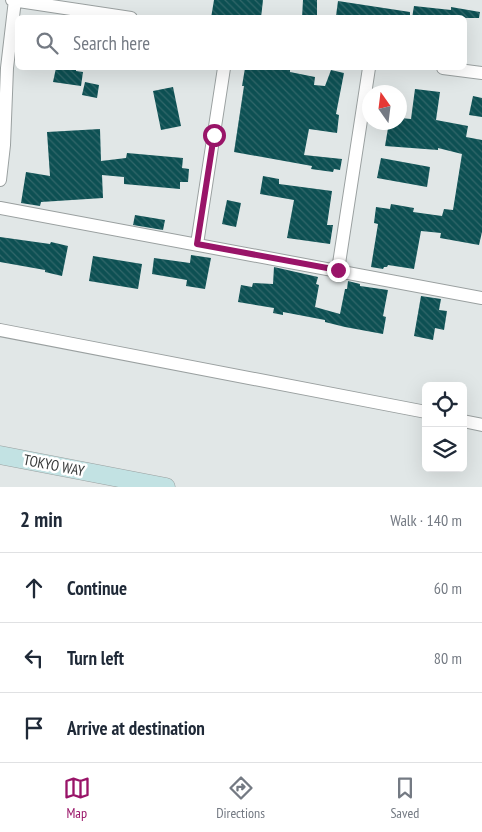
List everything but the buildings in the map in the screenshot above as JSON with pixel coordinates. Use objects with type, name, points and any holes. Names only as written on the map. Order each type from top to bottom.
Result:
[{"type":"main road","name":"TOKYO WAY","points":[[0,454],[166,487]]},
{"type":"street","points":[[0,180],[13,0],[111,15]]},
{"type":"street","points":[[197,244],[224,70]]},
{"type":"street","points":[[338,270],[369,70]]},
{"type":"street","points":[[456,70],[482,74]]},
{"type":"street","points":[[0,208],[482,298]]},
{"type":"street","points":[[0,330],[422,411]]},
{"type":"street","points":[[467,421],[482,425]]},
{"type":"route","points":[[214,135],[197,244],[338,270]]}]
